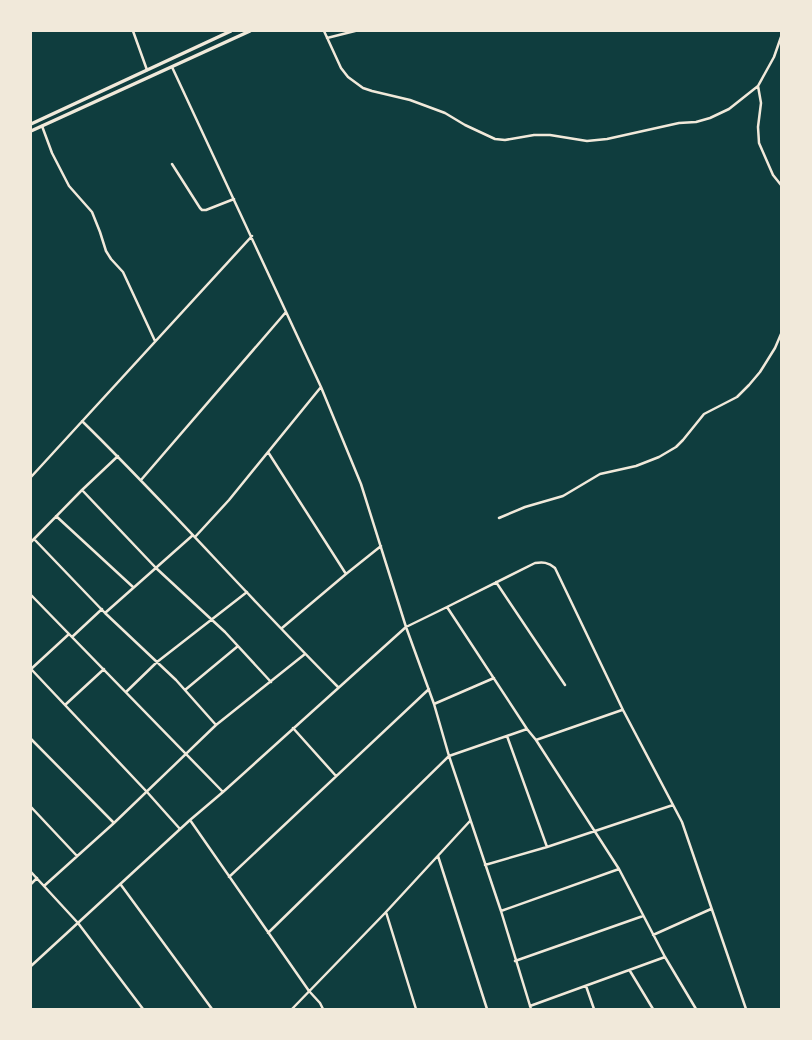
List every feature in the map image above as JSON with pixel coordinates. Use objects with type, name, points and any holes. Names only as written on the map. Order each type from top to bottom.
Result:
[{"type":"main road","points":[[31,124],[231,31]]},
{"type":"main road","points":[[31,131],[250,31]]},
{"type":"street","points":[[133,31],[147,70]]},
{"type":"street","points":[[324,31],[341,68],[348,77],[362,88],[417,102],[445,113],[465,125],[495,139],[505,140],[534,135],[550,135],[587,141],[608,139],[679,123],[696,122],[710,118],[730,109],[758,86],[774,58],[781,37]]},
{"type":"street","points":[[327,38],[355,31]]},
{"type":"street","points":[[172,67],[321,387],[361,484],[406,627],[429,689],[470,821],[501,911],[530,1008],[665,957]]},
{"type":"street","points":[[758,86],[761,104],[758,127],[759,143],[771,170],[781,185]]},
{"type":"street","points":[[42,126],[52,153],[69,186],[92,212],[106,251],[123,272],[155,341]]},
{"type":"street","points":[[172,164],[202,210],[206,210],[234,199]]},
{"type":"street","points":[[31,477],[252,236]]},
{"type":"street","points":[[141,480],[286,312]]},
{"type":"street","points":[[499,518],[525,507],[563,496],[600,474],[636,466],[659,457],[676,447],[704,414],[731,400],[749,385],[760,372],[775,348],[781,334]]},
{"type":"street","points":[[105,613],[133,587],[194,536],[229,500],[321,387]]},
{"type":"street","points":[[82,421],[118,456],[338,687]]},
{"type":"street","points":[[268,452],[346,574]]},
{"type":"street","points":[[31,542],[118,456]]},
{"type":"street","points":[[82,490],[156,568],[225,632],[271,682]]},
{"type":"street","points":[[56,516],[133,587]]},
{"type":"street","points":[[34,539],[105,613],[185,690],[216,725]]},
{"type":"street","points":[[282,628],[380,546]]},
{"type":"street","points":[[31,966],[180,829],[406,627],[535,563],[543,562],[549,563],[555,568],[623,710],[682,822],[746,1009]]},
{"type":"street","points":[[496,582],[565,685]]},
{"type":"street","points":[[126,692],[157,662],[247,592]]},
{"type":"street","points":[[31,595],[223,792]]},
{"type":"street","points":[[447,607],[527,729],[536,740],[618,869],[665,957],[696,1009]]},
{"type":"street","points":[[72,637],[102,609]]},
{"type":"street","points":[[69,634],[31,669],[180,829]]},
{"type":"street","points":[[185,690],[238,646]]},
{"type":"street","points":[[44,886],[114,823],[216,725],[305,654]]},
{"type":"street","points":[[65,705],[104,669]]},
{"type":"street","points":[[434,704],[494,678]]},
{"type":"street","points":[[229,877],[429,689]]},
{"type":"street","points":[[536,740],[623,710]]},
{"type":"street","points":[[293,728],[336,776]]},
{"type":"street","points":[[268,933],[449,756],[527,729]]},
{"type":"street","points":[[507,736],[547,847]]},
{"type":"street","points":[[31,739],[114,823]]},
{"type":"street","points":[[485,865],[547,847],[673,805]]},
{"type":"street","points":[[31,807],[77,856]]},
{"type":"street","points":[[190,820],[268,933],[323,1009]]},
{"type":"street","points":[[292,1009],[386,912],[470,821]]},
{"type":"street","points":[[438,856],[487,1009]]},
{"type":"street","points":[[501,911],[618,869]]},
{"type":"street","points":[[31,872],[78,923],[143,1009]]},
{"type":"street","points":[[31,884],[37,878]]},
{"type":"street","points":[[121,884],[212,1009]]},
{"type":"street","points":[[653,935],[711,909]]},
{"type":"street","points":[[386,912],[416,1009]]},
{"type":"street","points":[[515,961],[643,916]]},
{"type":"street","points":[[630,971],[653,1009]]},
{"type":"street","points":[[586,986],[594,1009]]}]
